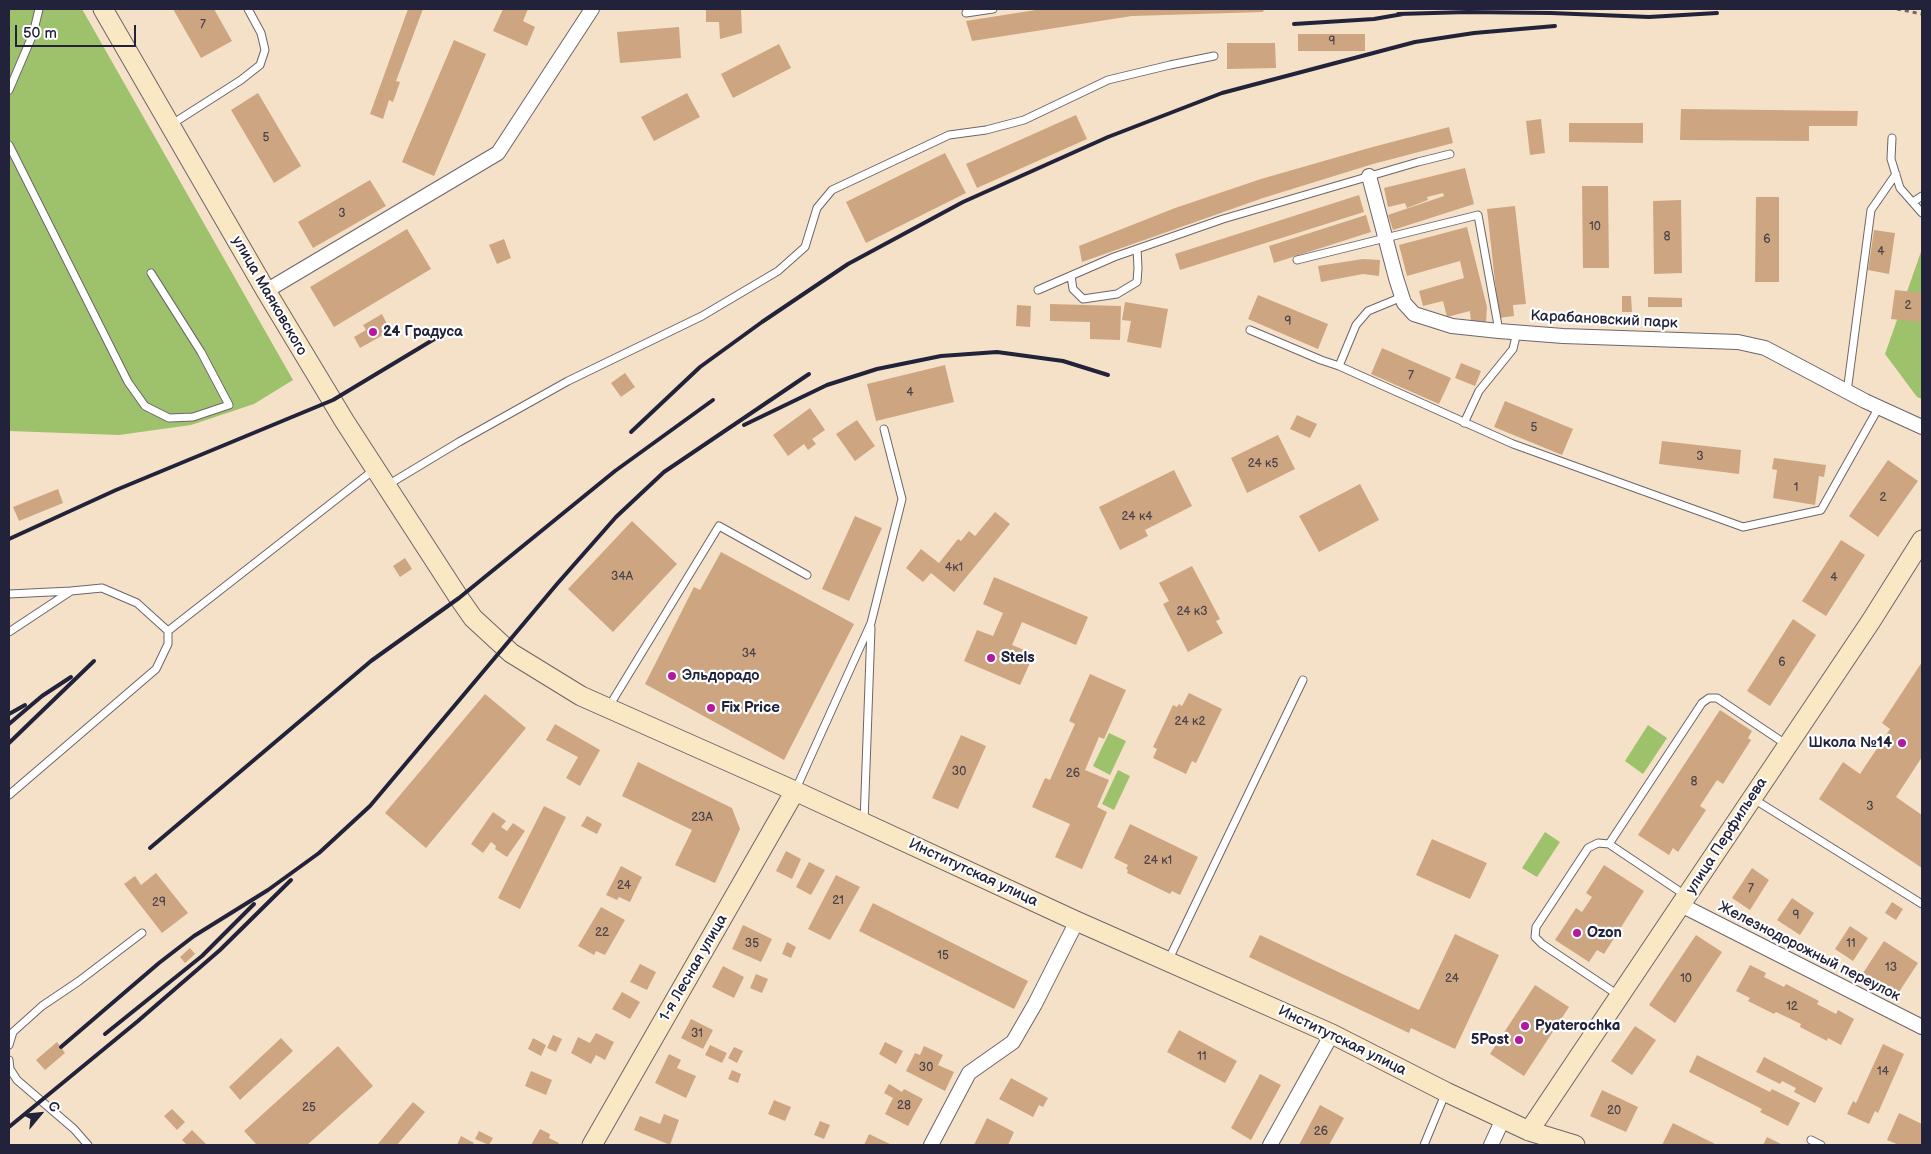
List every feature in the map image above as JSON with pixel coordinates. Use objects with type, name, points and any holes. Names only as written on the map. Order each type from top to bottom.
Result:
[{"type":"main road","name":"улица Маяковского","points":[[103,9],[266,291],[445,578]]},
{"type":"main road","name":"улица Перфильева","points":[[1529,1131],[1871,620],[1922,540]]},
{"type":"main road","name":"Институтская улица","points":[[445,578],[473,618],[511,653],[581,696],[795,791],[1077,921],[1332,1034],[1446,1092],[1529,1131],[1575,1145]]},
{"type":"main road","name":"1-я Лесная улица","points":[[592,1145],[795,791]]},
{"type":"main road","name":"Институтская улица","points":[[1529,1131],[1546,1145]]},
{"type":"street","points":[[266,291],[498,152],[592,9]]},
{"type":"street","name":"Карабановский парк","points":[[1369,176],[1402,297],[1404,303],[1414,314],[1452,326],[1498,331],[1563,336],[1738,342],[1765,348],[1847,392],[1922,427]]},
{"type":"street","name":"Железнодорожный переулок","points":[[1684,901],[1922,1027]]},
{"type":"street","points":[[931,1145],[969,1073],[1013,1042],[1035,1004],[1077,921]]},
{"type":"street","points":[[1270,1145],[1332,1034]]},
{"type":"street","points":[[1491,1145],[1503,1119]]},
{"type":"lane","points":[[9,90],[33,34],[38,9]]},
{"type":"lane","points":[[170,125],[241,80],[260,65],[265,50],[261,33],[248,9]]},
{"type":"lane","points":[[966,13],[993,9]]},
{"type":"lane","points":[[386,486],[459,442],[568,382],[702,316],[778,271],[805,247],[817,208],[832,190],[949,135],[986,130],[1024,120],[1108,80],[1214,56]]},
{"type":"lane","points":[[1892,138],[1891,159],[1900,188],[1922,213]]},
{"type":"lane","points":[[9,145],[128,382],[145,406],[169,418],[192,417],[229,405],[201,352],[151,273]]},
{"type":"lane","points":[[1038,290],[1137,249],[1223,219],[1450,154]]},
{"type":"lane","points":[[1847,392],[1871,210],[1896,174]]},
{"type":"lane","points":[[1913,202],[1922,196]]},
{"type":"lane","points":[[1296,260],[1478,215],[1498,331]]},
{"type":"lane","points":[[1072,276],[1073,289],[1084,299],[1117,294],[1137,282],[1137,249]]},
{"type":"lane","points":[[1340,366],[1356,325],[1368,311],[1402,297]]},
{"type":"lane","points":[[1250,330],[1340,366],[1522,448],[1743,527],[1821,510],[1879,407]]},
{"type":"lane","points":[[1464,423],[1479,391],[1513,349],[1518,332]]},
{"type":"lane","points":[[795,791],[872,622],[902,499],[884,429]]},
{"type":"lane","points":[[168,631],[375,468]]},
{"type":"lane","points":[[608,708],[719,526],[807,575]]},
{"type":"lane","points":[[9,594],[102,588],[137,603],[168,631],[168,644],[156,669],[9,795]]},
{"type":"lane","points":[[9,632],[71,591]]},
{"type":"lane","points":[[864,823],[872,622]]},
{"type":"lane","points":[[1168,961],[1303,680]]},
{"type":"lane","points":[[1609,844],[1702,703],[1710,698],[1717,698],[1787,745]]},
{"type":"lane","points":[[1752,798],[1922,904]]},
{"type":"lane","points":[[1620,996],[1542,944],[1535,937],[1536,927],[1588,848],[1598,843],[1609,844],[1684,901]]},
{"type":"lane","points":[[9,1045],[13,1032],[42,1006],[79,981],[142,933]]},
{"type":"lane","points":[[9,1060],[10,1069],[17,1080],[74,1129],[88,1145]]},
{"type":"lane","points":[[1424,1145],[1446,1092]]},
{"type":"lane","points":[[1811,1140],[1821,1145]]},
{"type":"path","points":[[1896,9],[1922,14]]},
{"type":"green space","points":[[9,9],[82,9],[293,380],[254,404],[191,425],[119,435],[9,431]]},
{"type":"green space","points":[[1922,249],[1922,399],[1917,397],[1885,354]]},
{"type":"green space","points":[[1648,725],[1667,738],[1643,774],[1625,761]]},
{"type":"green space","points":[[1109,733],[1126,741],[1110,775],[1093,766]]},
{"type":"green space","points":[[1118,770],[1130,776],[1114,810],[1102,804]]},
{"type":"green space","points":[[1545,832],[1560,842],[1537,877],[1522,868]]},
{"type":"building","points":[[173,9],[214,9],[232,41],[201,58]]},
{"type":"building","points":[[408,9],[423,9],[396,81],[400,82],[393,102],[389,100],[383,119],[370,114]]},
{"type":"building","points":[[503,9],[528,9],[523,21],[535,27],[527,46],[493,31]]},
{"type":"building","points":[[706,9],[741,9],[742,33],[720,39],[719,22],[706,22]]},
{"type":"building","points":[[1042,9],[1264,9],[1263,12],[1132,16],[972,41],[966,21]]},
{"type":"building","points":[[679,27],[681,58],[620,63],[617,32]]},
{"type":"building","points":[[1298,34],[1365,34],[1365,51],[1298,51]]},
{"type":"building","points":[[454,40],[486,54],[434,176],[402,162]]},
{"type":"building","points":[[1227,43],[1275,43],[1276,68],[1227,69]]},
{"type":"building","points":[[779,44],[791,68],[733,98],[721,74]]},
{"type":"building","points":[[258,93],[301,166],[274,183],[231,110]]},
{"type":"building","points":[[687,93],[700,117],[654,141],[641,117]]},
{"type":"building","points":[[1681,109],[1858,111],[1857,126],[1809,126],[1809,141],[1680,140]]},
{"type":"building","points":[[1076,115],[1087,139],[977,188],[966,164]]},
{"type":"building","points":[[1541,119],[1545,153],[1530,155],[1526,121]]},
{"type":"building","points":[[1569,123],[1643,123],[1643,143],[1569,142]]},
{"type":"building","points":[[1449,127],[1453,143],[1373,164],[1263,198],[1082,262],[1079,246],[1175,208],[1261,179]]},
{"type":"building","points":[[945,153],[966,193],[866,243],[846,202]]},
{"type":"building","points":[[1465,168],[1474,204],[1393,230],[1388,215],[1444,196],[1443,193],[1427,197],[1428,200],[1407,208],[1405,203],[1388,207],[1384,188]]},
{"type":"building","points":[[370,180],[386,206],[313,248],[298,222]]},
{"type":"building","points":[[1582,186],[1608,186],[1609,268],[1583,268]]},
{"type":"building","points":[[1359,195],[1364,212],[1180,270],[1175,254]]},
{"type":"building","points":[[1756,197],[1779,197],[1779,282],[1755,282]]},
{"type":"building","points":[[1681,200],[1682,273],[1654,274],[1653,201]]},
{"type":"building","points":[[1515,206],[1526,304],[1513,305],[1514,316],[1499,318],[1487,209]]},
{"type":"building","points":[[1366,215],[1371,232],[1274,263],[1269,246]]},
{"type":"building","points":[[1467,227],[1487,307],[1486,323],[1471,323],[1470,311],[1447,317],[1443,301],[1423,306],[1419,291],[1464,278],[1460,261],[1407,276],[1399,245]]},
{"type":"building","points":[[407,229],[431,269],[334,327],[310,287]]},
{"type":"building","points":[[1874,230],[1895,233],[1889,274],[1868,270]]},
{"type":"building","points":[[504,239],[511,258],[497,264],[489,245]]},
{"type":"building","points":[[1363,259],[1380,260],[1379,276],[1363,274],[1321,282],[1318,266]]},
{"type":"building","points":[[1895,290],[1922,293],[1922,322],[1891,319]]},
{"type":"building","points":[[1258,295],[1328,324],[1318,349],[1248,319]]},
{"type":"building","points":[[1622,296],[1631,296],[1632,312],[1622,312]]},
{"type":"building","points":[[1648,297],[1682,298],[1682,307],[1648,307]]},
{"type":"building","points":[[1125,302],[1168,309],[1161,348],[1127,342],[1131,321],[1122,320]]},
{"type":"building","points":[[1050,304],[1121,306],[1120,340],[1090,339],[1090,322],[1050,321]]},
{"type":"building","points":[[1017,305],[1031,306],[1030,327],[1016,326]]},
{"type":"building","name":"24 Градуса","points":[[382,314],[387,324],[381,327],[385,334],[360,348],[354,337],[366,330],[363,325]]},
{"type":"building","points":[[1382,348],[1451,378],[1439,404],[1371,374]]},
{"type":"building","points":[[1461,363],[1481,371],[1475,386],[1455,378]]},
{"type":"building","points":[[945,365],[954,402],[876,421],[867,384]]},
{"type":"building","points":[[625,373],[635,387],[621,397],[611,383]]},
{"type":"building","points":[[1505,401],[1573,429],[1562,455],[1494,427]]},
{"type":"building","points":[[810,408],[825,430],[812,439],[816,444],[808,450],[804,444],[788,456],[773,435]]},
{"type":"building","points":[[1297,415],[1317,424],[1310,438],[1290,429]]},
{"type":"building","points":[[857,420],[875,446],[855,461],[836,434]]},
{"type":"building","points":[[1278,435],[1295,469],[1247,493],[1231,458]]},
{"type":"building","points":[[1662,441],[1741,450],[1739,474],[1659,464]]},
{"type":"building","points":[[1774,458],[1826,465],[1824,477],[1819,476],[1815,505],[1773,498],[1777,470],[1772,469]]},
{"type":"building","points":[[1888,460],[1918,481],[1878,537],[1849,516]]},
{"type":"building","points":[[1174,470],[1192,506],[1145,530],[1148,536],[1120,550],[1099,507]]},
{"type":"building","points":[[1360,484],[1379,520],[1319,552],[1299,516]]},
{"type":"building","points":[[58,489],[63,503],[19,521],[13,507]]},
{"type":"building","points":[[995,512],[1010,524],[954,592],[931,573],[923,582],[906,568],[921,549],[939,563],[958,539],[961,541],[969,531],[975,536]]},
{"type":"building","points":[[855,516],[882,528],[849,601],[822,589]]},
{"type":"building","points":[[632,521],[677,564],[613,632],[568,589]]},
{"type":"building","points":[[1841,540],[1865,555],[1826,616],[1802,601]]},
{"type":"building","points":[[721,552],[854,624],[784,760],[645,684],[694,587],[700,590]]},
{"type":"building","points":[[405,558],[412,569],[400,577],[393,566]]},
{"type":"building","points":[[1192,566],[1220,619],[1216,621],[1223,633],[1188,652],[1163,604],[1169,601],[1159,583]]},
{"type":"building","points":[[994,577],[1088,617],[1076,645],[1022,622],[1012,645],[1034,654],[1020,685],[964,661],[977,630],[993,636],[1003,613],[983,604]]},
{"type":"building","points":[[1793,619],[1816,635],[1770,706],[1747,691]]},
{"type":"building","points":[[1922,662],[1922,757],[1896,797],[1922,815],[1922,868],[1819,799],[1843,762],[1860,774],[1890,729],[1882,723]]},
{"type":"building","points":[[1090,674],[1126,690],[1104,739],[1099,737],[1085,770],[1109,780],[1097,807],[1107,812],[1082,869],[1055,857],[1070,824],[1032,807],[1045,778],[1050,780],[1075,724],[1069,721]]},
{"type":"building","points":[[1189,693],[1222,709],[1196,763],[1192,761],[1186,774],[1153,758],[1157,749],[1153,747],[1173,705],[1177,707],[1179,704],[1182,706]]},
{"type":"building","points":[[485,694],[526,728],[426,848],[385,813]]},
{"type":"building","points":[[1720,710],[1752,731],[1748,738],[1751,740],[1723,784],[1717,780],[1700,806],[1706,810],[1678,852],[1673,848],[1669,855],[1638,835]]},
{"type":"building","points":[[555,724],[600,750],[580,786],[566,778],[578,757],[546,740]]},
{"type":"building","points":[[961,735],[986,746],[958,809],[932,798]]},
{"type":"building","points":[[638,762],[732,808],[740,829],[715,883],[675,865],[692,830],[622,796]]},
{"type":"building","points":[[544,806],[566,817],[520,909],[498,898]]},
{"type":"building","points":[[493,812],[506,821],[501,827],[507,831],[513,823],[525,831],[507,857],[495,849],[496,846],[491,842],[483,853],[471,844]]},
{"type":"building","points":[[587,816],[602,824],[597,834],[581,826]]},
{"type":"building","points":[[1130,824],[1198,857],[1180,895],[1172,891],[1170,894],[1127,873],[1128,865],[1114,858]]},
{"type":"building","points":[[1432,839],[1487,863],[1470,899],[1416,875]]},
{"type":"building","points":[[786,851],[801,859],[792,879],[776,871]]},
{"type":"building","points":[[809,862],[825,870],[811,895],[796,887]]},
{"type":"building","points":[[1604,865],[1644,891],[1604,954],[1597,950],[1589,962],[1555,940],[1576,908],[1582,912],[1592,897],[1586,893]]},
{"type":"building","points":[[621,866],[642,877],[630,902],[619,897],[617,900],[606,895]]},
{"type":"building","points":[[1752,868],[1769,880],[1750,910],[1732,898]]},
{"type":"building","points":[[156,873],[188,913],[162,933],[124,884],[135,876],[141,885]]},
{"type":"building","points":[[836,875],[860,887],[830,940],[808,929]]},
{"type":"building","points":[[1792,898],[1814,913],[1800,935],[1777,920]]},
{"type":"building","points":[[1892,902],[1903,909],[1896,920],[1885,913]]},
{"type":"building","points":[[873,903],[1028,981],[1014,1009],[859,931]]},
{"type":"building","points":[[601,907],[625,920],[605,955],[596,951],[594,955],[578,946]]},
{"type":"building","points":[[743,925],[772,939],[761,962],[732,949]]},
{"type":"building","points":[[1850,926],[1868,938],[1853,961],[1835,949]]},
{"type":"building","points":[[1455,934],[1499,955],[1455,1049],[1411,1028],[1409,1033],[1249,957],[1260,935],[1419,1010]]},
{"type":"building","points":[[1696,935],[1722,952],[1675,1023],[1649,1005]]},
{"type":"building","points":[[1884,941],[1918,963],[1897,995],[1863,973]]},
{"type":"building","points":[[787,942],[796,947],[791,958],[782,954]]},
{"type":"building","points":[[190,948],[195,954],[185,963],[180,957]]},
{"type":"building","points":[[640,964],[656,972],[647,990],[630,982]]},
{"type":"building","points":[[1750,965],[1766,973],[1764,977],[1784,987],[1786,984],[1819,1001],[1817,1004],[1836,1014],[1838,1010],[1854,1019],[1841,1045],[1828,1038],[1827,1041],[1800,1027],[1801,1024],[1776,1012],[1774,1014],[1748,1001],[1750,998],[1736,991]]},
{"type":"building","points":[[723,966],[744,977],[734,998],[712,987]]},
{"type":"building","points":[[756,974],[768,979],[762,993],[750,988]]},
{"type":"building","points":[[1535,985],[1569,1007],[1524,1076],[1490,1054]]},
{"type":"building","points":[[622,992],[640,1002],[630,1019],[612,1009]]},
{"type":"building","points":[[691,1019],[713,1030],[703,1049],[681,1038]]},
{"type":"building","points":[[1635,1026],[1656,1040],[1632,1075],[1611,1061]]},
{"type":"building","points":[[1179,1030],[1237,1061],[1225,1083],[1167,1052]]},
{"type":"building","points":[[596,1033],[614,1042],[605,1060],[596,1055],[591,1064],[571,1053],[578,1037],[590,1043]]},
{"type":"building","points":[[553,1035],[562,1039],[556,1052],[547,1048]]},
{"type":"building","points":[[281,1038],[293,1051],[240,1100],[229,1087]]},
{"type":"building","points":[[533,1038],[546,1045],[541,1056],[528,1049]]},
{"type":"building","points":[[57,1042],[65,1053],[45,1070],[36,1060]]},
{"type":"building","points":[[885,1042],[903,1051],[896,1064],[879,1054]]},
{"type":"building","points":[[1883,1044],[1904,1054],[1878,1113],[1875,1111],[1869,1124],[1847,1114],[1853,1101],[1856,1103]]},
{"type":"building","points":[[710,1045],[727,1053],[722,1063],[705,1055]]},
{"type":"building","points":[[338,1046],[373,1086],[307,1145],[257,1145],[244,1131]]},
{"type":"building","points":[[924,1046],[943,1055],[938,1065],[954,1072],[945,1091],[906,1071],[915,1053],[920,1055]]},
{"type":"building","points":[[734,1047],[743,1051],[737,1063],[728,1058]]},
{"type":"building","points":[[669,1054],[681,1060],[677,1068],[696,1076],[686,1098],[655,1083]]},
{"type":"building","points":[[1697,1055],[1770,1092],[1772,1089],[1800,1103],[1788,1126],[1760,1112],[1762,1109],[1689,1072]]},
{"type":"building","points":[[1764,1057],[1823,1088],[1815,1103],[1794,1092],[1796,1088],[1782,1081],[1780,1084],[1756,1072]]},
{"type":"building","points":[[732,1070],[741,1074],[738,1083],[728,1079]]},
{"type":"building","points":[[531,1071],[552,1080],[546,1095],[525,1086]]},
{"type":"building","points":[[1260,1074],[1281,1085],[1251,1140],[1231,1128]]},
{"type":"building","points":[[1011,1078],[1048,1098],[1043,1107],[1039,1105],[1033,1117],[999,1099]]},
{"type":"building","points":[[889,1084],[902,1092],[904,1089],[923,1099],[908,1126],[885,1114],[893,1098],[884,1093]]},
{"type":"building","points":[[1602,1090],[1638,1107],[1626,1132],[1590,1116]]},
{"type":"building","points":[[774,1100],[791,1107],[785,1121],[768,1114]]},
{"type":"building","points":[[413,1102],[425,1112],[397,1145],[377,1145]]},
{"type":"building","points":[[1320,1105],[1344,1118],[1329,1145],[1299,1145]]},
{"type":"building","points":[[172,1109],[185,1122],[177,1130],[164,1116]]},
{"type":"building","points":[[1899,1113],[1922,1124],[1922,1145],[1899,1145],[1887,1140]]},
{"type":"building","points":[[664,1114],[679,1120],[670,1145],[634,1130],[640,1116],[660,1124]]},
{"type":"building","points":[[987,1118],[1014,1132],[1008,1145],[974,1145]]},
{"type":"building","points":[[820,1121],[830,1125],[824,1139],[814,1135]]},
{"type":"building","points":[[1673,1123],[1717,1145],[1662,1145]]},
{"type":"building","points":[[540,1129],[550,1134],[549,1138],[559,1143],[558,1145],[531,1145]]},
{"type":"building","points":[[192,1130],[207,1145],[187,1145],[182,1140]]},
{"type":"building","points":[[479,1131],[493,1138],[489,1145],[475,1139]]},
{"type":"building","points":[[869,1134],[892,1145],[864,1145]]},
{"type":"building","points":[[461,1136],[474,1143],[472,1145],[457,1145]]},
{"type":"building","points":[[1767,1137],[1783,1145],[1763,1145]]},
{"type":"railway","points":[[1398,14],[1468,12],[1649,17],[1717,13]]},
{"type":"railway","points":[[1294,24],[1374,19],[1403,14]]},
{"type":"railway","points":[[631,432],[700,367],[762,322],[848,264],[963,202],[1108,137],[1222,93],[1415,42],[1474,33],[1555,26]]},
{"type":"railway","points":[[9,539],[116,490],[333,400],[446,332]]},
{"type":"railway","points":[[744,425],[827,385],[877,369],[941,356],[997,352],[1063,361],[1108,375]]},
{"type":"railway","points":[[61,1047],[159,963],[194,936],[268,890],[319,853],[370,806],[616,517],[664,472],[809,374]]},
{"type":"railway","points":[[150,848],[371,661],[459,598],[615,471],[713,400]]},
{"type":"railway","points":[[9,743],[94,661]]},
{"type":"railway","points":[[9,724],[42,696],[71,677]]},
{"type":"railway","points":[[9,714],[25,705]]},
{"type":"railway","points":[[9,1127],[138,1021],[220,950],[291,880]]},
{"type":"railway","points":[[105,1034],[202,956],[254,904]]},
{"type":"place","name":"24 Градуса","points":[[373,332]]},
{"type":"place","name":"Stels","points":[[991,658]]},
{"type":"place","name":"Эльдорадо","points":[[672,676]]},
{"type":"place","name":"Fix Price","points":[[711,708]]},
{"type":"place","name":"Школа №14","points":[[1902,743]]},
{"type":"place","name":"Ozon","points":[[1577,933]]},
{"type":"place","name":"Pyaterochka","points":[[1525,1026]]},
{"type":"place","name":"5Post","points":[[1519,1040]]}]
